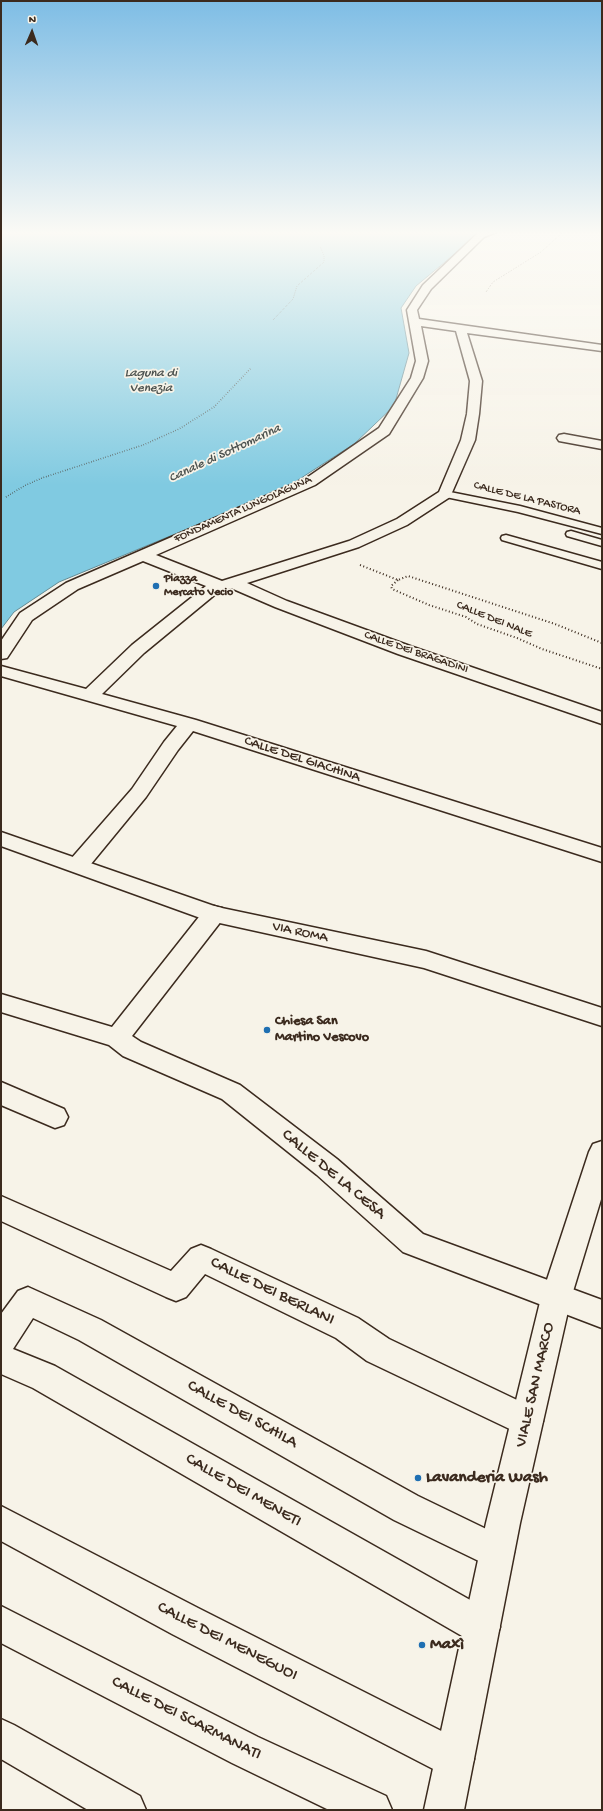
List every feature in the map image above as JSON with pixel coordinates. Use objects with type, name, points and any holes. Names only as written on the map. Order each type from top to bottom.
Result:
[{"type":"street","name":"FONDAMENTA LUNGOLAGUNA","points":[[1,654],[26,617],[72,586],[310,482],[384,431],[417,378],[422,361],[414,317]]},
{"type":"street","points":[[415,322],[460,327],[602,348]]},
{"type":"street","points":[[90,695],[138,649],[212,589],[354,544],[402,522],[446,494],[468,440],[473,414],[476,381],[460,327]]},
{"type":"street","points":[[564,438],[602,445]]},
{"type":"street","name":"CALLE DEI BRAGADINI","points":[[143,555],[404,650],[602,718]]},
{"type":"street","name":"CALLE DEL GIACHINA","points":[[1,671],[188,724],[602,855]]},
{"type":"street","points":[[78,865],[139,794],[171,746],[188,724]]},
{"type":"street","name":"VIA ROMA","points":[[1,839],[214,914],[426,960],[602,1017]]},
{"type":"street","points":[[117,1038],[214,914]]},
{"type":"street","name":"CALLE DE LA CESA","points":[[1,1003],[117,1038],[132,1049],[231,1092],[326,1168],[413,1243],[602,1314]]},
{"type":"street","points":[[1,1093],[55,1117]]},
{"type":"street","name":"VIALE SAN MARCO","points":[[447,1809],[455,1759],[497,1552],[556,1298],[602,1152]]},
{"type":"street","name":"CALLE DEI BERLANI","points":[[1,1208],[176,1287],[201,1258],[347,1328],[378,1350],[527,1421]]},
{"type":"street","name":"CALLE DEI SCHILA","points":[[1,1340],[28,1301],[90,1330],[406,1508],[497,1552]]},
{"type":"street","name":"CALLE DEI MENETI","points":[[1,1359],[44,1377],[482,1627]]},
{"type":"street","name":"CALLE DEI MENEGUOI","points":[[1,1523],[192,1625],[455,1759]]},
{"type":"street","name":"CALLE DEI SCARMANATI","points":[[1,1624],[245,1750],[372,1810]]},
{"type":"street","points":[[1,1738],[126,1810]]},
{"type":"lane","name":"CALLE DE LA PASTORA","points":[[446,494],[525,510],[602,531]]},
{"type":"lane","points":[[525,510],[520,518],[602,543]]},
{"type":"lane","points":[[506,538],[602,566]]},
{"type":"path","points":[[273,320],[276,317]]},
{"type":"path","points":[[6,496],[42,478],[143,445],[178,429],[214,407],[251,368]]},
{"type":"path","name":"CALLE DEI NALE","points":[[328,552],[398,580]]},
{"type":"path","name":"CALLE DEI NALE","points":[[602,643],[555,624],[408,576],[398,580],[391,586],[392,589],[429,605],[466,617],[477,624],[517,638],[542,649],[602,669]]},
{"type":"water","name":"Laguna di Venezia","points":[[1,317],[403,317],[409,353],[394,406],[354,444],[284,489],[59,582],[14,612],[1,629]]},
{"type":"place","name":"Piazza Mercato Vecio","points":[[156,586]]},
{"type":"place","name":"Chiesa San Martino Vescovo","points":[[267,1030]]},
{"type":"place","name":"Lavanderia Wash","points":[[418,1478]]},
{"type":"place","name":"Maxì","points":[[422,1645]]},
{"type":"water label","name":"Canale di Sottomarina","points":[[225,454]]}]
